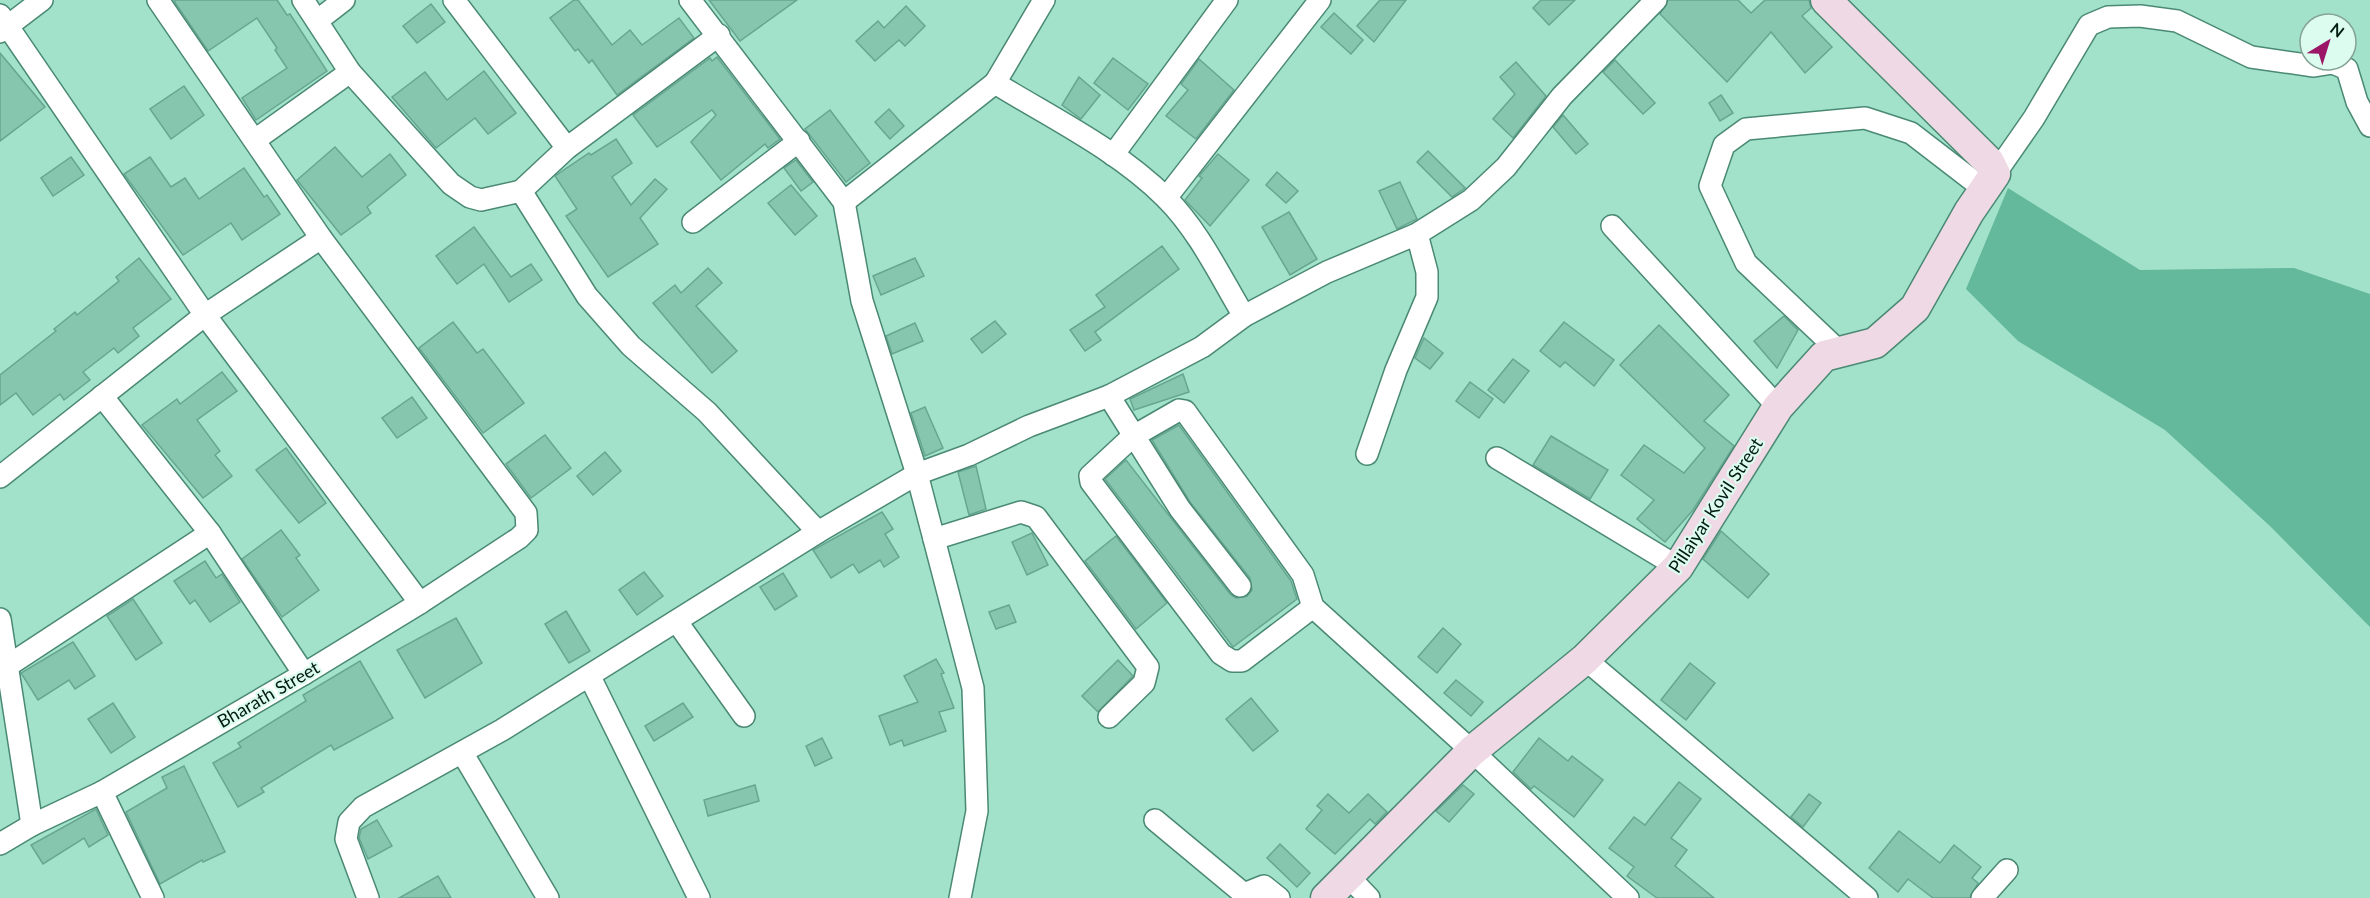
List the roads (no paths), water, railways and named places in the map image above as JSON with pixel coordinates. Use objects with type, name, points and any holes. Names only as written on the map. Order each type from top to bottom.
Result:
[{"type":"street","points":[[42,0],[3,24],[205,315],[420,603]]},
{"type":"street","points":[[0,477],[205,315],[321,238],[158,0]]},
{"type":"street","points":[[303,0],[350,72],[451,184],[481,200],[521,191],[567,148],[719,35]]},
{"type":"street","points":[[317,21],[344,0]]},
{"type":"street","points":[[454,0],[567,148]]},
{"type":"street","points":[[690,0],[719,35],[844,202],[862,302],[917,474],[973,688],[977,811],[960,898]]},
{"type":"street","points":[[844,202],[995,83],[1044,0]]},
{"type":"street","points":[[1113,155],[1227,0]]},
{"type":"street","points":[[1166,198],[1320,0]]},
{"type":"street","points":[[368,898],[346,839],[349,822],[363,807],[463,754],[590,677],[819,532],[917,474],[1109,396],[1202,347],[1244,316],[1328,272],[1417,234],[1471,200],[1506,167],[1562,96],[1656,0]]},
{"type":"street","points":[[1826,0],[1989,162],[1990,182]]},
{"type":"street","points":[[1990,182],[2034,118],[2089,25],[2108,17],[2140,16],[2177,21],[2251,57],[2314,66],[2332,63],[2347,69],[2357,102],[2370,126]]},
{"type":"street","points":[[255,140],[350,72]]},
{"type":"street","points":[[995,83],[1113,155],[1166,198],[1199,238],[1244,316]]},
{"type":"street","points":[[1840,352],[1746,263],[1710,186],[1724,145],[1746,129],[1865,118],[1911,133],[1990,182]]},
{"type":"street","points":[[693,222],[799,141]]},
{"type":"street","name":"Pillaiyar Kovil Street","points":[[1326,898],[1472,751],[1585,659],[1678,567],[1778,407],[1824,356],[1875,343],[1916,308],[1969,212],[1990,182]]},
{"type":"street","points":[[521,191],[587,296],[631,346],[707,412],[819,532]]},
{"type":"street","points":[[1612,226],[1778,407]]},
{"type":"street","points":[[1368,454],[1396,370],[1427,297],[1427,272],[1417,234]]},
{"type":"street","name":"Bharath Street","points":[[0,844],[32,825],[102,792],[304,674],[420,603],[519,538],[527,530],[526,513],[321,238]]},
{"type":"street","points":[[102,396],[210,533],[304,674]]},
{"type":"street","points":[[1109,396],[1132,437],[1180,509],[1240,586]]},
{"type":"street","points":[[1313,607],[1242,661],[1232,661],[1221,654],[1090,482],[1093,473],[1132,437],[1179,410],[1188,415],[1303,575],[1313,607],[1472,751],[1628,898]]},
{"type":"street","points":[[1497,458],[1678,567]]},
{"type":"street","points":[[934,539],[1021,512],[1036,517],[1148,667],[1144,683],[1109,717]]},
{"type":"street","points":[[9,664],[210,533]]},
{"type":"street","points":[[0,619],[9,664],[32,825]]},
{"type":"street","points":[[677,622],[744,716]]},
{"type":"street","points":[[1585,659],[1867,898]]},
{"type":"street","points":[[590,677],[699,898]]},
{"type":"street","points":[[463,754],[548,898]]},
{"type":"street","points":[[102,792],[153,898]]},
{"type":"street","points":[[1155,820],[1244,894],[1264,886],[1279,898]]},
{"type":"street","points":[[1982,898],[2007,870]]},
{"type":"street","points":[[1348,876],[1369,898]]}]
